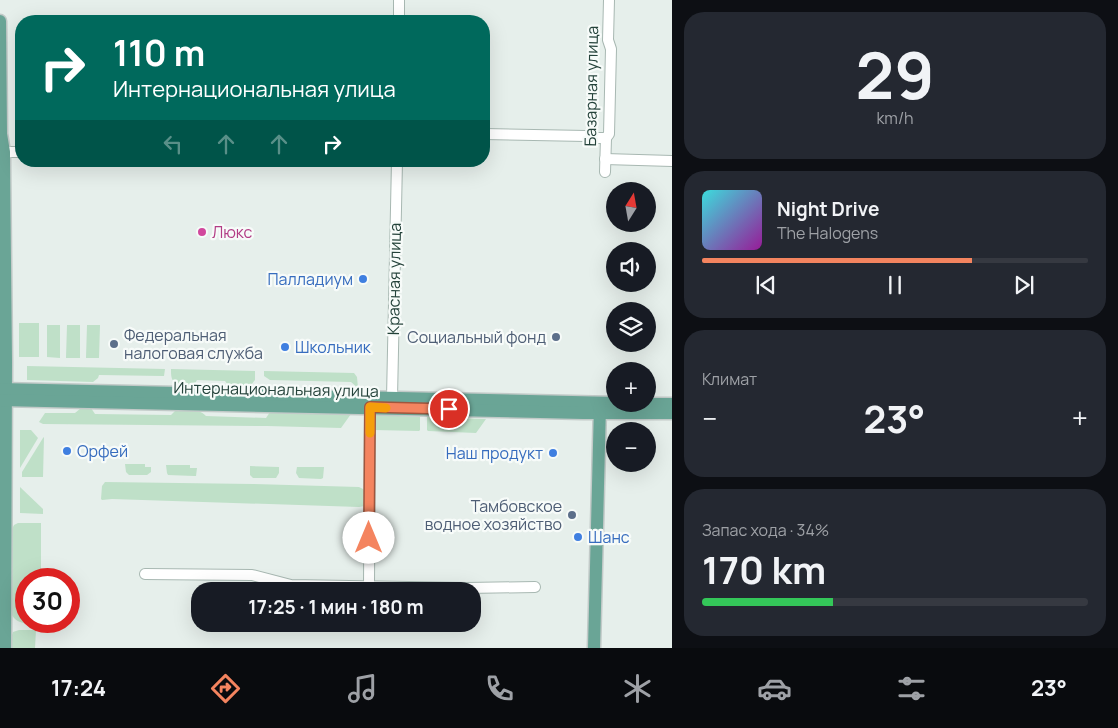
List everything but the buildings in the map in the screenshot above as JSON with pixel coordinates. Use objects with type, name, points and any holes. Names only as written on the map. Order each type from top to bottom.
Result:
[{"type":"main road","points":[[0,21],[5,648]]},
{"type":"main road","name":"Интернациональная улица","points":[[2,395],[370,407],[391,403]]},
{"type":"main road","name":"Интернациональная улица","points":[[2,395],[600,408],[672,413]]},
{"type":"main road","points":[[656,404],[672,404]]},
{"type":"main road","name":"Интернациональная улица","points":[[600,408],[606,406]]},
{"type":"main road","points":[[594,648],[600,408]]},
{"type":"street","points":[[399,0],[399,15]]},
{"type":"street","name":"Базарная улица","points":[[605,172],[606,138],[609,134],[609,0]]},
{"type":"street","points":[[490,134],[606,138]]},
{"type":"street","points":[[2,152],[15,152]]},
{"type":"street","points":[[605,159],[672,161]]},
{"type":"street","name":"Красная улица","points":[[391,403],[397,167]]},
{"type":"street","points":[[369,582],[370,407]]},
{"type":"street","points":[[146,574],[252,575],[279,582]]},
{"type":"street","points":[[481,588],[534,587]]},
{"type":"green space","points":[[19,323],[39,323],[39,357],[19,357]]},
{"type":"green space","points":[[47,325],[60,325],[60,358],[47,357]]},
{"type":"green space","points":[[67,325],[80,325],[80,358],[66,358]]},
{"type":"green space","points":[[87,325],[100,325],[99,358],[86,358]]},
{"type":"green space","points":[[27,366],[165,369],[164,376],[99,375],[93,382],[27,380]]},
{"type":"green space","points":[[171,369],[255,371],[255,380],[251,385],[228,385],[225,381],[197,380],[194,385],[177,384],[172,378]]},
{"type":"green space","points":[[264,371],[354,373],[357,377],[358,388],[351,382],[270,380],[264,376]]},
{"type":"green space","points":[[81,408],[91,408],[95,414],[171,415],[176,410],[188,410],[203,413],[206,416],[266,418],[270,412],[351,414],[341,428],[43,424],[39,422],[45,413],[75,413]]},
{"type":"green space","points":[[375,415],[420,417],[420,430],[374,430]]},
{"type":"green space","points":[[427,417],[486,419],[476,433],[428,431]]},
{"type":"green space","points":[[20,430],[31,430],[38,438],[20,468]]},
{"type":"green space","points":[[44,437],[43,477],[22,477],[22,472]]},
{"type":"green space","points":[[125,464],[145,464],[145,467],[151,467],[151,472],[147,475],[129,475],[126,472]]},
{"type":"green space","points":[[166,465],[190,465],[190,468],[197,468],[196,476],[168,475]]},
{"type":"green space","points":[[250,466],[279,467],[279,473],[276,478],[253,478],[250,475]]},
{"type":"green space","points":[[297,467],[324,467],[323,478],[299,478],[296,473]]},
{"type":"green space","points":[[105,482],[359,487],[365,492],[365,506],[102,500],[102,486]]},
{"type":"green space","points":[[20,487],[43,509],[43,514],[20,513]]},
{"type":"green space","points":[[18,523],[41,523],[41,568],[15,568],[15,619],[12,615],[12,529]]},
{"type":"green space","points":[[13,632],[36,633],[35,648],[12,648]]},
{"type":"slow traffic","points":[[370,433],[370,407],[386,408]]},
{"type":"place","name":"Люкс","points":[[202,232]]},
{"type":"place","name":"Палладиум","points":[[363,279]]},
{"type":"place","name":"Социальный фонд","points":[[556,337]]},
{"type":"place","name":"Федеральная налоговая служба","points":[[114,344]]},
{"type":"place","name":"Школьник","points":[[285,347]]},
{"type":"place","name":"Орфей","points":[[67,451]]},
{"type":"place","name":"Наш продукт","points":[[553,453]]},
{"type":"place","name":"Тамбовское водное хозяйство","points":[[572,515]]},
{"type":"place","name":"Шанс","points":[[578,537]]},
{"type":"route","points":[[369,538],[370,407],[449,409]]}]
